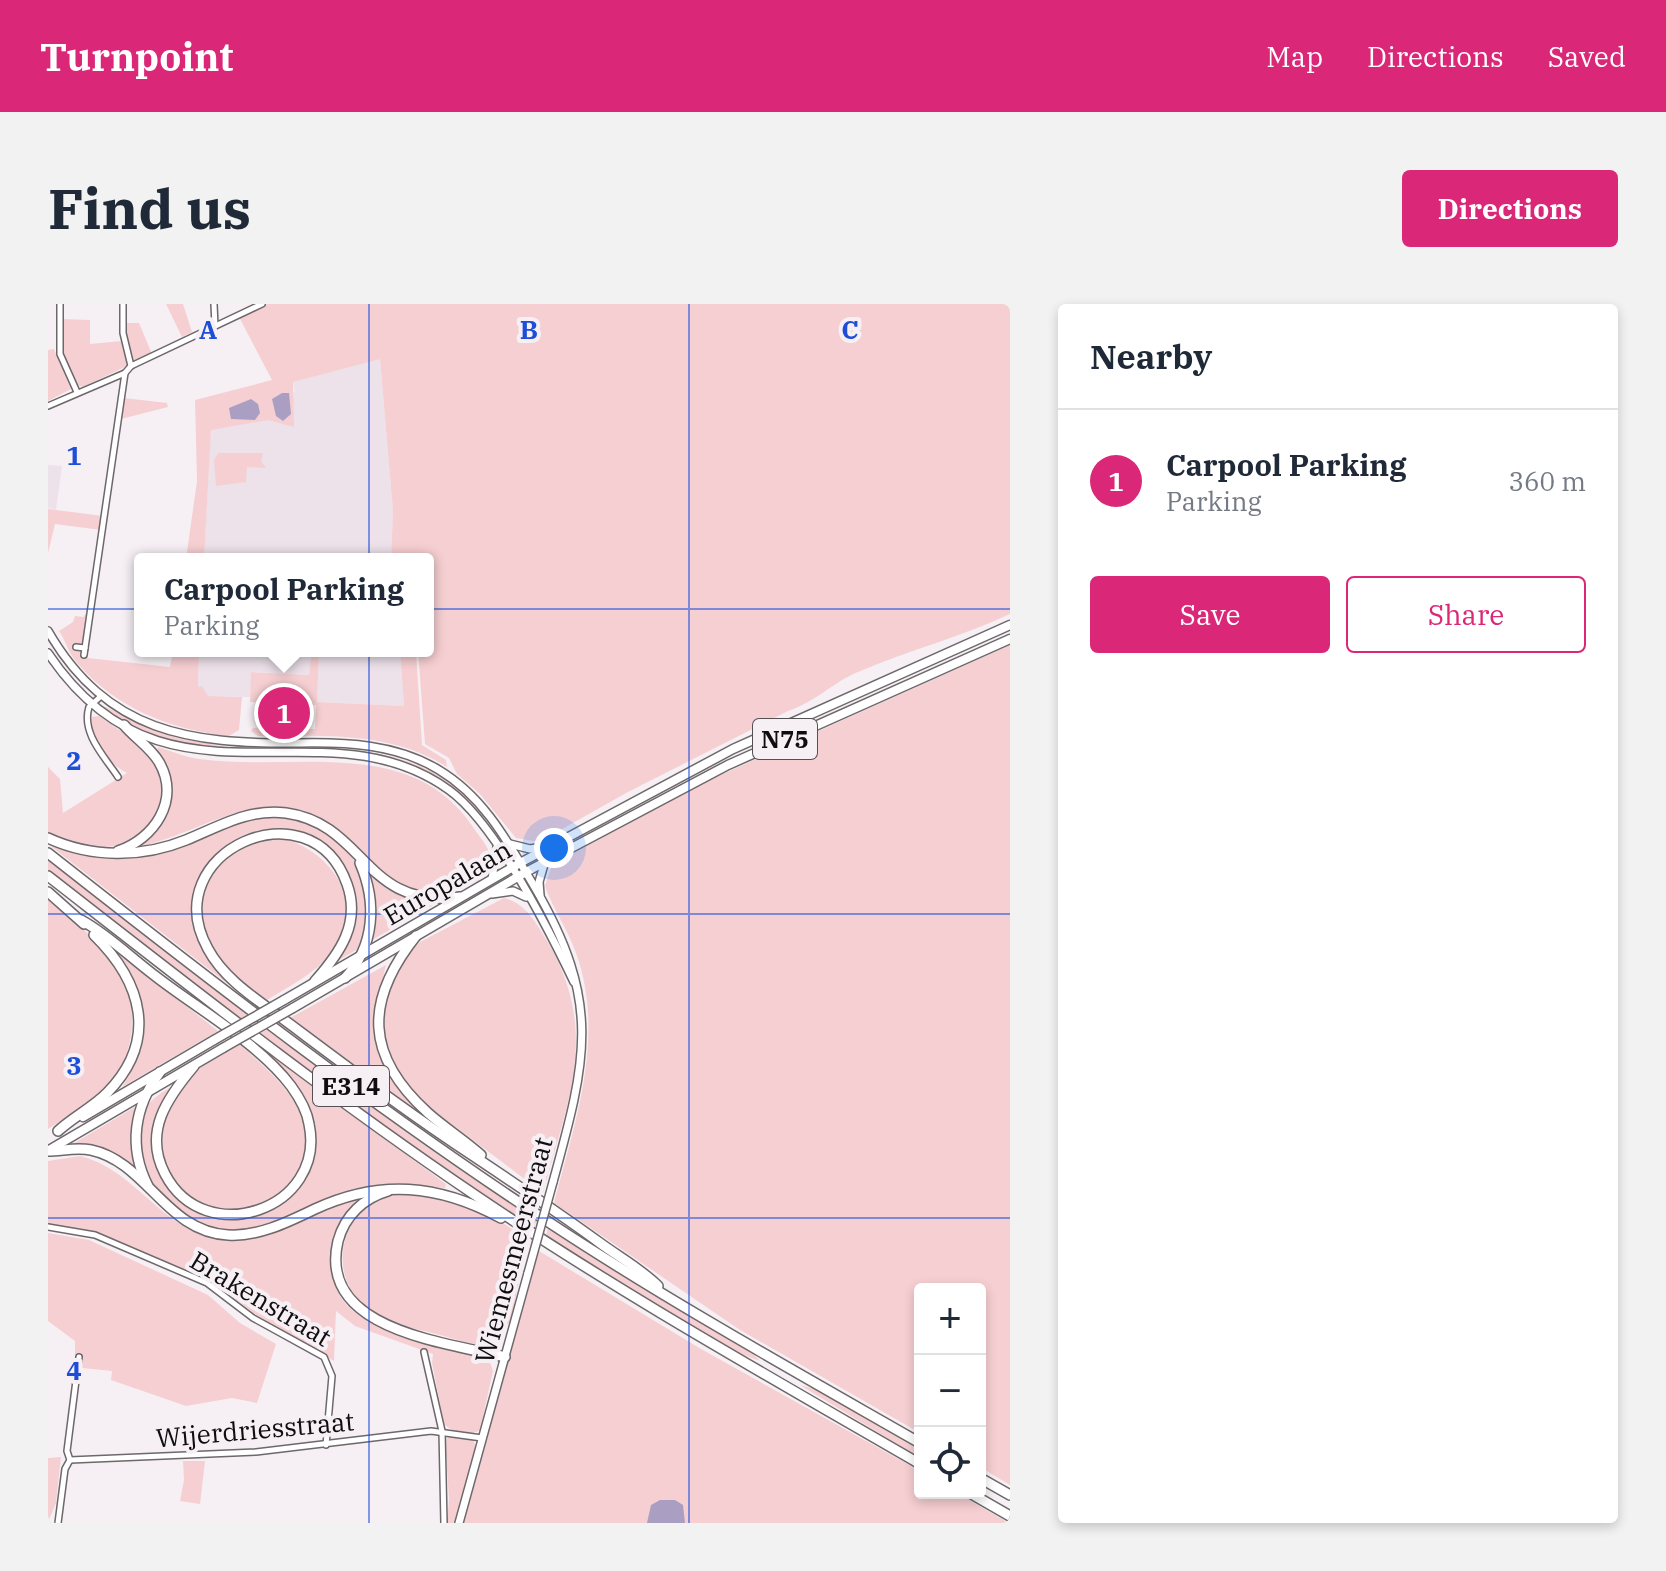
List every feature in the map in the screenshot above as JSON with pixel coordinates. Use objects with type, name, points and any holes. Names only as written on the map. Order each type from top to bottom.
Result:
[{"type":"highway","points":[[112,853],[136,844],[154,828],[167,795],[159,762],[124,725]]},
{"type":"highway","points":[[48,838],[74,848],[112,853],[160,849],[244,817],[278,812],[318,822],[398,891],[423,898],[460,897]]},
{"type":"highway","points":[[315,981],[343,947],[349,930],[350,892],[344,876],[322,849],[304,839],[285,834],[246,839],[214,863],[199,895],[200,930],[220,967],[242,988],[332,1056],[649,1276],[669,1297]]},
{"type":"highway","points":[[345,978],[362,954],[372,907],[365,875],[355,852]]},
{"type":"highway","name":"E314","points":[[48,853],[261,1019],[418,1134],[553,1225],[669,1297],[914,1440]]},
{"type":"highway","name":"E314","points":[[48,876],[316,1082],[529,1231],[660,1313],[914,1461]]},
{"type":"highway","points":[[48,892],[260,1055],[297,1096],[310,1131],[306,1163],[287,1194],[260,1212],[228,1216],[204,1210],[180,1194],[166,1176],[157,1150],[158,1122],[168,1098],[194,1066]]},
{"type":"highway","points":[[58,1131],[115,1085],[130,1062],[139,1034],[138,1008],[128,976],[81,920]]},
{"type":"highway","points":[[416,936],[385,981],[379,1023],[384,1053],[400,1085],[413,1099],[495,1169]]},
{"type":"highway","points":[[152,1193],[136,1150],[137,1120],[145,1095],[160,1072]]},
{"type":"highway","points":[[48,1151],[80,1149],[99,1153],[127,1169],[190,1225],[215,1233],[235,1235],[273,1228],[363,1191],[401,1187],[457,1197],[529,1231]]},
{"type":"highway","points":[[401,1187],[367,1200],[342,1229],[336,1260],[338,1277],[349,1300],[383,1324],[505,1357]]},
{"type":"highway","points":[[986,1481],[1010,1495]]},
{"type":"highway","points":[[980,1499],[1010,1516]]},
{"type":"main road","name":"Europalaan","points":[[48,1137],[549,846],[733,749],[1010,625]]},
{"type":"main road","name":"Wiemesmeerstraat","points":[[48,631],[77,672],[101,696],[143,722],[190,738],[246,743],[344,743],[401,753],[436,768],[465,789],[490,815],[565,943],[582,1023],[582,1063],[553,1182],[459,1523]]},
{"type":"main road","name":"Europalaan","points":[[48,1151],[545,861],[728,765],[1010,639]]},
{"type":"main road","name":"Wiemesmeerstraat","points":[[48,653],[92,702],[124,725],[162,742],[202,751],[346,755],[392,762],[449,790],[477,818],[511,868],[576,986]]},
{"type":"main road","points":[[508,843],[530,849],[549,846]]},
{"type":"main road","points":[[492,879],[497,847]]},
{"type":"main road","points":[[540,897],[539,882],[545,861]]},
{"type":"main road","points":[[487,895],[513,891],[528,899]]},
{"type":"street","points":[[60,304],[60,354],[77,392]]},
{"type":"street","points":[[123,304],[123,333],[131,366]]},
{"type":"street","points":[[214,304],[215,326]]},
{"type":"street","points":[[48,406],[125,373],[131,366],[262,304]]},
{"type":"street","points":[[76,647],[85,651],[125,373]]},
{"type":"street","points":[[101,696],[92,702],[87,714],[89,731],[118,777]]},
{"type":"street","name":"Brakenstraat","points":[[48,1227],[95,1235],[207,1283],[253,1318],[324,1357],[332,1376],[326,1445]]},
{"type":"street","points":[[424,1352],[430,1358],[442,1431],[444,1523]]},
{"type":"street","points":[[58,1523],[65,1469],[70,1460],[67,1451],[79,1357]]},
{"type":"street","name":"Wijerdriesstraat","points":[[70,1460],[229,1454],[442,1431],[482,1438]]},
{"type":"shaded area","points":[[166,304],[183,304],[192,332],[182,337]]},
{"type":"shaded area","points":[[268,304],[1010,304],[1010,614],[848,677],[808,702],[628,792],[539,842],[516,838],[480,794],[457,774],[449,758],[425,744],[418,657],[434,657],[434,553],[391,553],[393,511],[380,359],[293,382],[294,427],[268,420],[211,430],[204,553],[187,553],[197,481],[195,400],[272,380],[239,317]]},
{"type":"shaded area","points":[[61,319],[90,320],[90,344],[122,341],[127,366],[83,387],[77,385],[61,351]]},
{"type":"shaded area","points":[[124,323],[139,323],[152,354],[133,362]]},
{"type":"shaded area","points":[[54,349],[71,389],[48,401],[48,350]]},
{"type":"shaded area","points":[[380,358],[393,511],[391,553],[204,553],[211,426],[295,392],[293,382]]},
{"type":"shaded area","points":[[289,393],[291,414],[283,421],[276,416],[272,399]]},
{"type":"shaded area","points":[[124,398],[167,403],[168,407],[121,419]]},
{"type":"shaded area","points":[[251,399],[258,404],[260,413],[255,420],[231,419],[229,408]]},
{"type":"shaded area","points":[[218,453],[263,453],[261,461],[266,468],[247,467],[246,482],[216,486],[214,460]]},
{"type":"shaded area","points":[[48,465],[62,466],[56,510],[48,508]]},
{"type":"shaded area","points":[[48,509],[103,516],[101,530],[55,524],[48,553]]},
{"type":"shaded area","points":[[85,614],[88,616],[80,650],[88,658],[170,667],[172,657],[199,657],[198,687],[202,686],[208,696],[242,697],[239,730],[229,736],[186,728],[145,714],[109,693],[78,664],[59,631],[73,622],[75,616],[84,617]]},
{"type":"shaded area","points":[[1010,645],[1010,1485],[986,1471],[986,1283],[914,1283],[914,1430],[740,1330],[554,1203],[584,1079],[588,1016],[585,984],[576,953],[545,886],[552,865],[705,782]]},
{"type":"shaded area","points":[[199,657],[312,657],[310,675],[252,672],[250,697],[208,696],[198,688]]},
{"type":"shaded area","points":[[311,657],[319,657],[317,702],[404,706],[400,657],[416,657],[422,745],[446,760],[447,767],[425,755],[380,741],[332,736],[258,736],[251,731],[253,728],[315,729],[316,705],[250,702],[251,672],[309,675]]},
{"type":"shaded area","points":[[319,657],[400,657],[404,706],[317,702]]},
{"type":"shaded area","points":[[103,706],[177,738],[232,748],[181,742],[148,733]]},
{"type":"shaded area","points":[[99,716],[150,757],[160,778],[161,791],[155,816],[148,826],[127,842],[106,847],[80,844],[48,832],[48,767],[60,779],[63,813],[127,773],[107,757],[96,741],[91,725],[92,717]]},
{"type":"shaded area","points":[[158,747],[199,759],[348,763],[384,768],[417,779],[447,798],[473,827],[489,852],[490,870],[460,889],[433,894],[410,889],[389,877],[329,826],[307,813],[282,807],[245,811],[136,847],[153,832],[162,819],[165,807],[158,774]]},
{"type":"shaded area","points":[[259,747],[322,747],[381,754],[410,762],[462,791],[485,814],[481,818],[457,794],[432,777],[380,757],[323,751],[259,751]]},
{"type":"shaded area","points":[[273,815],[321,830],[339,842],[361,876],[366,898],[365,922],[360,948],[337,961],[352,919],[350,883],[334,855],[308,837],[278,829],[247,834],[219,852],[199,886],[195,904],[197,931],[212,963],[262,1006],[259,1008],[48,844],[48,841],[120,853],[156,853]]},
{"type":"shaded area","points":[[281,838],[299,844],[329,867],[340,882],[348,916],[344,934],[326,960],[267,1000],[240,979],[217,954],[208,939],[203,906],[205,889],[221,860],[234,849],[254,840]]},
{"type":"shaded area","points":[[48,859],[247,1014],[240,1019],[48,870]]},
{"type":"shaded area","points":[[370,874],[400,896],[437,903],[372,940],[377,906]]},
{"type":"shaded area","points":[[504,898],[524,908],[538,926],[563,972],[572,1004],[576,1035],[574,1065],[562,1127],[543,1193],[413,1095],[391,1064],[383,1035],[388,987],[407,954],[420,942]]},
{"type":"shaded area","points":[[48,900],[89,934],[116,964],[128,989],[132,1020],[128,1051],[114,1078],[91,1101],[48,1129]]},
{"type":"shaded area","points":[[117,952],[218,1031],[122,1087],[138,1054],[142,1018],[135,984]]},
{"type":"shaded area","points":[[386,965],[378,1012],[381,1051],[398,1086],[431,1121],[290,1018]]},
{"type":"shaded area","points":[[281,1021],[541,1205],[540,1208],[430,1134],[277,1023]]},
{"type":"shaded area","points":[[268,1029],[537,1219],[534,1228],[389,1130],[259,1034]]},
{"type":"shaded area","points":[[249,1039],[446,1184],[445,1188],[406,1184],[366,1187],[267,1225],[244,1230],[220,1229],[196,1221],[169,1202],[146,1174],[139,1139],[146,1107],[171,1087],[155,1129],[157,1164],[173,1192],[199,1210],[230,1218],[261,1215],[289,1198],[309,1167],[314,1149],[312,1114],[292,1081]]},
{"type":"shaded area","points":[[239,1044],[271,1073],[298,1107],[305,1125],[307,1144],[302,1164],[284,1190],[261,1206],[241,1211],[215,1209],[194,1201],[178,1187],[168,1169],[163,1148],[164,1126],[171,1104],[184,1083],[203,1066]]},
{"type":"shaded area","points":[[135,1107],[131,1125],[136,1169],[89,1145],[71,1145]]},
{"type":"shaded area","points":[[80,1156],[116,1173],[178,1222],[214,1238],[236,1240],[257,1236],[331,1205],[364,1199],[345,1222],[334,1247],[333,1268],[338,1292],[351,1309],[371,1322],[490,1362],[493,1371],[480,1430],[461,1433],[444,1424],[433,1354],[355,1326],[336,1311],[334,1361],[255,1314],[221,1288],[94,1232],[48,1226],[48,1161]]},
{"type":"shaded area","points":[[403,1192],[469,1207],[499,1221],[527,1241],[511,1320],[494,1342],[467,1343],[410,1328],[373,1313],[352,1291],[344,1273],[343,1255],[346,1237],[354,1220],[383,1197]]},
{"type":"shaded area","points":[[548,1226],[749,1350],[760,1361],[706,1337],[624,1288],[546,1238]]},
{"type":"shaded area","points":[[48,1233],[89,1240],[208,1295],[240,1323],[276,1344],[257,1403],[232,1398],[186,1406],[111,1380],[112,1371],[82,1368],[82,1358],[75,1358],[75,1341],[48,1321]]},
{"type":"shaded area","points":[[539,1251],[701,1349],[914,1468],[914,1499],[967,1499],[1009,1523],[464,1523]]},
{"type":"shaded area","points":[[800,1385],[815,1389],[914,1447],[914,1454]]},
{"type":"shaded area","points":[[452,1435],[473,1440],[476,1446],[455,1523],[447,1523],[449,1499],[445,1440]]},
{"type":"shaded area","points":[[61,1457],[56,1503],[48,1522],[48,1458]]},
{"type":"shaded area","points":[[183,1461],[205,1461],[200,1504],[180,1501],[184,1480]]},
{"type":"shaded area","points":[[660,1500],[675,1500],[683,1505],[685,1523],[647,1523],[651,1505]]},
{"type":"place","name":"Carpool Parking","points":[[284,713]]}]
